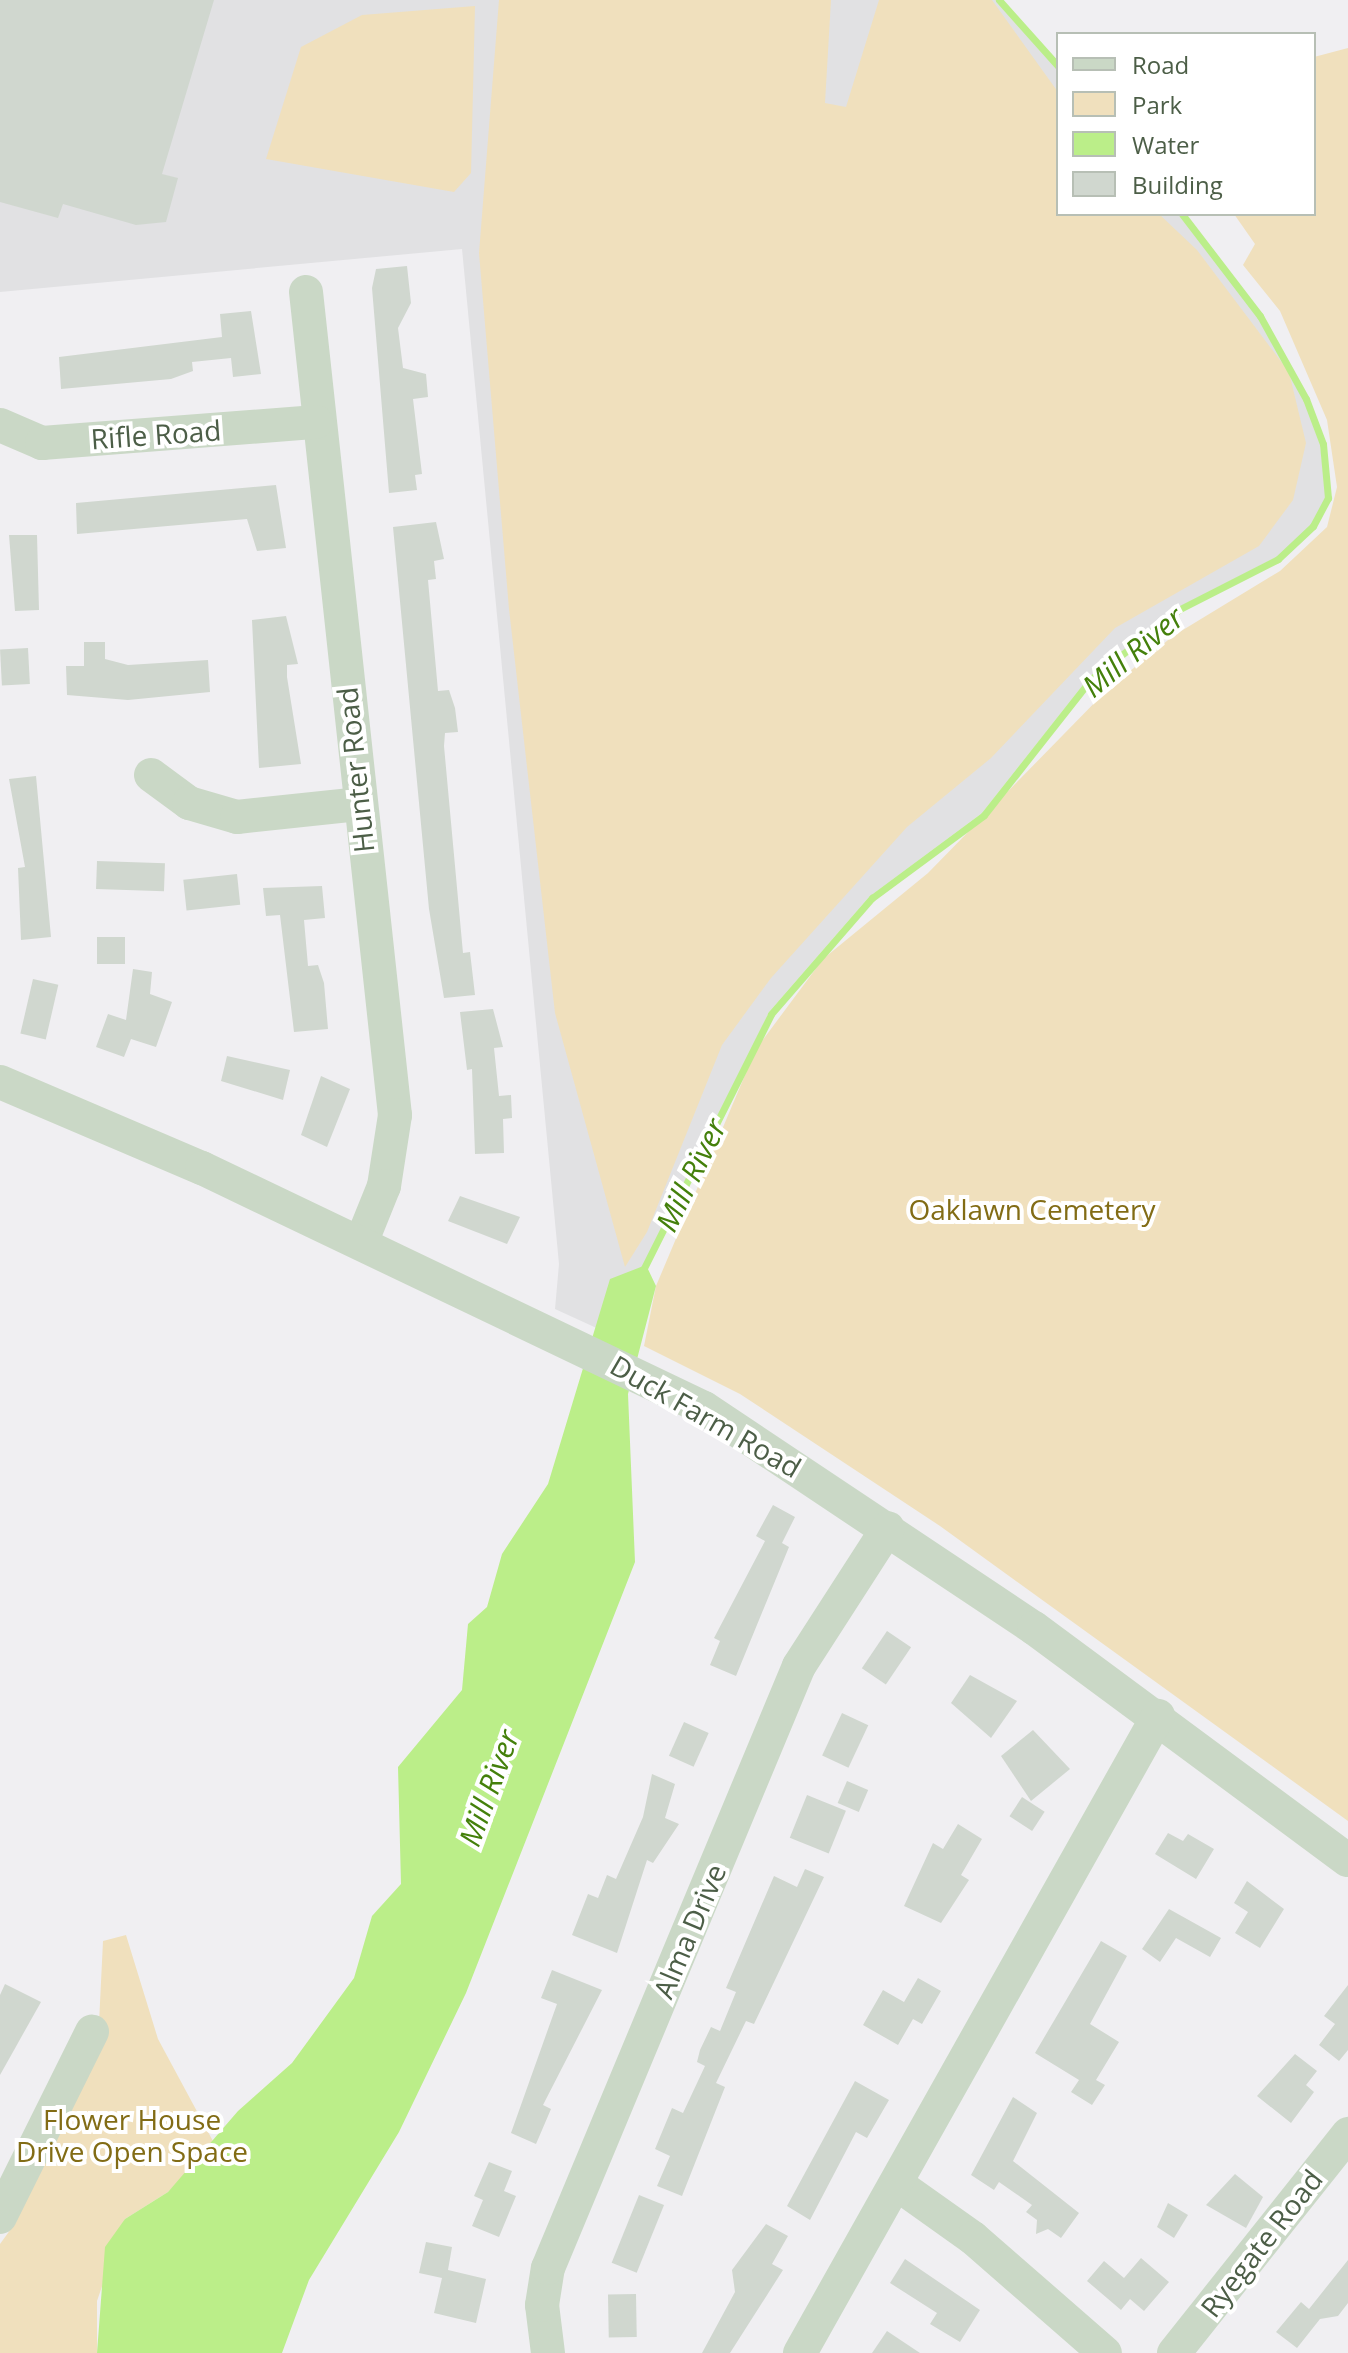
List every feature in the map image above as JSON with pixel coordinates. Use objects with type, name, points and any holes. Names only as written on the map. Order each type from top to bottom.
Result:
[{"type":"street","name":"Hunter Road","points":[[306,292],[316,422],[395,1115],[384,1186],[361,1243]]},
{"type":"street","name":"Rifle Road","points":[[0,425],[42,443],[316,422]]},
{"type":"street","points":[[151,775],[189,803],[237,817],[358,804]]},
{"type":"street","name":"Duck Farm Road","points":[[0,1082],[559,1334],[756,1439],[1158,1716],[1348,1860]]},
{"type":"street","name":"Alma Drive","points":[[548,2353],[542,2305],[554,2253],[799,1666],[888,1528]]},
{"type":"street","points":[[800,2353],[1158,1716]]},
{"type":"street","points":[[0,2217],[92,2032]]},
{"type":"street","name":"Ryegate Road","points":[[1174,2353],[1348,2134]]},
{"type":"street","points":[[897,2184],[973,2238],[1105,2353]]},
{"type":"shaded area","points":[[0,0],[997,0],[1056,67],[1056,216],[1181,216],[1257,316],[1304,399],[1320,443],[1326,497],[1311,525],[1277,557],[1179,607],[1090,676],[982,813],[869,897],[769,1012],[614,1336],[555,1309],[559,1264],[462,249],[0,292]]},
{"type":"green space","points":[[499,0],[831,0],[825,103],[846,107],[879,0],[992,0],[1056,89],[1056,216],[1161,216],[1197,250],[1289,372],[1306,443],[1293,500],[1259,546],[1115,628],[991,758],[907,827],[771,978],[722,1045],[647,1232],[625,1267],[555,1013],[509,609],[479,253]]},
{"type":"green space","points":[[475,6],[471,173],[454,192],[266,159],[301,47],[362,15]]},
{"type":"green space","name":"Oaklawn Cemetery","points":[[1348,48],[1348,1821],[940,1526],[740,1394],[644,1346],[656,1286],[756,1049],[823,959],[928,873],[1108,689],[1173,636],[1280,571],[1327,527],[1337,487],[1327,420],[1280,311],[1243,265],[1255,244],[1235,216],[1316,216],[1316,56]]},
{"type":"green space","name":"Flower House Drive Open Space","points":[[126,1935],[158,2039],[214,2143],[168,2192],[125,2219],[97,2301],[97,2353],[0,2353],[0,2244],[16,2222],[99,2023],[103,1941]]},
{"type":"water","points":[[646,1265],[656,1286],[628,1394],[635,1562],[466,1993],[399,2132],[309,2280],[282,2353],[97,2353],[105,2247],[125,2219],[168,2192],[238,2111],[292,2063],[354,1978],[372,1916],[401,1884],[398,1767],[462,1690],[468,1624],[487,1607],[502,1554],[548,1484],[610,1279]]},
{"type":"building","points":[[0,0],[214,0],[162,174],[178,178],[166,222],[136,225],[63,204],[58,218],[0,202]]},
{"type":"building","points":[[407,266],[411,303],[398,328],[403,368],[426,374],[428,397],[413,399],[422,474],[415,475],[417,490],[389,493],[372,288],[376,269]]},
{"type":"building","points":[[251,311],[261,374],[233,377],[231,358],[192,362],[193,371],[171,379],[61,389],[59,357],[222,337],[220,314]]},
{"type":"building","points":[[276,485],[286,548],[257,551],[247,519],[77,534],[76,503]]},
{"type":"building","points":[[436,522],[444,559],[434,561],[436,579],[428,580],[438,691],[449,690],[458,732],[445,733],[444,746],[463,953],[470,952],[475,995],[444,998],[429,909],[393,527]]},
{"type":"building","points":[[9,535],[37,535],[39,610],[15,611]]},
{"type":"building","points":[[286,616],[298,664],[287,665],[287,677],[301,764],[259,768],[252,620]]},
{"type":"building","points":[[84,642],[105,642],[105,659],[128,665],[208,660],[210,692],[128,700],[67,695],[66,666],[84,666]]},
{"type":"building","points":[[28,648],[30,684],[2,685],[0,649]]},
{"type":"building","points":[[36,776],[51,937],[21,940],[18,868],[25,867],[9,779]]},
{"type":"building","points":[[97,861],[165,863],[164,891],[96,889]]},
{"type":"building","points":[[237,874],[240,905],[187,910],[183,880]]},
{"type":"building","points":[[322,886],[325,918],[304,920],[308,966],[318,965],[324,983],[328,1029],[294,1032],[280,915],[266,916],[263,888]]},
{"type":"building","points":[[97,937],[125,937],[125,964],[97,964]]},
{"type":"building","points":[[133,969],[152,972],[150,994],[172,1002],[156,1047],[131,1039],[124,1057],[96,1047],[108,1014],[126,1020]]},
{"type":"building","points":[[33,979],[58,985],[46,1039],[20,1034]]},
{"type":"building","points":[[493,1009],[503,1047],[494,1048],[499,1096],[511,1095],[512,1118],[503,1119],[504,1153],[475,1154],[472,1069],[467,1070],[460,1012]]},
{"type":"building","points":[[227,1056],[290,1070],[283,1100],[221,1081]]},
{"type":"building","points":[[321,1076],[350,1089],[327,1147],[301,1135]]},
{"type":"building","points":[[460,1196],[520,1217],[507,1244],[448,1221]]},
{"type":"building","points":[[773,1505],[795,1517],[782,1543],[789,1547],[736,1676],[710,1665],[720,1641],[714,1638],[765,1541],[756,1536]]},
{"type":"building","points":[[887,1631],[911,1647],[886,1685],[862,1668]]},
{"type":"building","points":[[970,1675],[1017,1701],[991,1738],[951,1703]]},
{"type":"building","points":[[842,1713],[868,1725],[848,1768],[822,1756]]},
{"type":"building","points":[[684,1722],[709,1733],[694,1767],[669,1756]]},
{"type":"building","points":[[1033,1730],[1070,1769],[1031,1801],[1001,1756]]},
{"type":"building","points":[[652,1774],[675,1784],[665,1818],[679,1824],[653,1863],[647,1860],[617,1953],[572,1935],[588,1894],[598,1898],[607,1875],[616,1879],[643,1817]]},
{"type":"building","points":[[847,1781],[868,1790],[859,1812],[838,1803]]},
{"type":"building","points":[[807,1795],[846,1811],[829,1853],[790,1838]]},
{"type":"building","points":[[1022,1797],[1045,1812],[1032,1831],[1009,1816]]},
{"type":"building","points":[[958,1824],[982,1839],[961,1875],[969,1880],[941,1923],[904,1906],[933,1843],[943,1849]]},
{"type":"building","points":[[1168,1833],[1183,1841],[1188,1834],[1214,1849],[1196,1879],[1155,1854]]},
{"type":"building","points":[[805,1869],[824,1877],[754,2024],[746,2021],[716,2083],[725,2087],[682,2196],[657,2186],[670,2156],[655,2149],[672,2108],[683,2113],[705,2066],[697,2062],[700,2050],[711,2027],[720,2031],[736,1992],[726,1988],[774,1876],[797,1887]]},
{"type":"building","points":[[1247,1881],[1284,1909],[1260,1948],[1235,1933],[1248,1912],[1234,1903]]},
{"type":"building","points":[[1169,1909],[1221,1938],[1210,1957],[1176,1938],[1160,1962],[1142,1949]]},
{"type":"building","points":[[1101,1941],[1127,1956],[1090,2024],[1119,2042],[1096,2080],[1105,2085],[1092,2105],[1071,2092],[1079,2080],[1035,2053]]},
{"type":"building","points":[[552,1970],[602,1990],[543,2105],[551,2109],[536,2144],[511,2133],[557,2004],[541,1998]]},
{"type":"building","points":[[918,1978],[941,1991],[922,2024],[913,2019],[898,2045],[863,2025],[883,1990],[904,2002]]},
{"type":"building","points":[[5,1984],[41,2002],[0,2075],[0,1995]]},
{"type":"building","points":[[1348,1985],[1348,2050],[1339,2061],[1319,2045],[1335,2024],[1324,2016]]},
{"type":"building","points":[[1295,2054],[1317,2071],[1306,2085],[1314,2092],[1291,2123],[1257,2096]]},
{"type":"building","points":[[855,2081],[889,2100],[867,2138],[856,2132],[810,2220],[787,2206]]},
{"type":"building","points":[[1013,2097],[1037,2113],[1013,2161],[1079,2213],[1061,2238],[1048,2229],[1036,2234],[1037,2220],[1026,2212],[1032,2205],[999,2182],[994,2190],[971,2175]]},
{"type":"building","points":[[489,2162],[512,2171],[504,2191],[516,2196],[499,2237],[472,2226],[483,2200],[474,2196]]},
{"type":"building","points":[[1235,2174],[1263,2197],[1246,2228],[1206,2205]]},
{"type":"building","points":[[639,2195],[664,2205],[637,2273],[612,2263]]},
{"type":"building","points":[[1168,2203],[1188,2215],[1174,2238],[1157,2227]]},
{"type":"building","points":[[766,2224],[788,2236],[772,2264],[783,2270],[730,2353],[702,2353],[735,2292],[732,2270]]},
{"type":"building","points":[[426,2242],[452,2247],[448,2270],[486,2279],[476,2323],[434,2313],[442,2278],[419,2273]]},
{"type":"building","points":[[1141,2258],[1169,2282],[1144,2311],[1130,2299],[1121,2310],[1087,2281],[1104,2261],[1124,2278]]},
{"type":"building","points":[[905,2259],[980,2310],[960,2342],[930,2324],[937,2313],[890,2283]]},
{"type":"building","points":[[1348,2260],[1348,2303],[1338,2316],[1320,2319],[1297,2348],[1276,2332],[1301,2302],[1309,2309]]},
{"type":"building","points":[[608,2294],[636,2294],[637,2337],[609,2337]]},
{"type":"building","points":[[887,2331],[920,2353],[872,2353]]},
{"type":"waterway","name":"Mill River","points":[[999,0],[1056,64]]},
{"type":"waterway","name":"Mill River","points":[[642,1272],[771,1014],[872,898],[984,815],[1091,679],[1180,609],[1278,559],[1313,526],[1328,498],[1323,444],[1306,399],[1260,316],[1184,216]]}]
